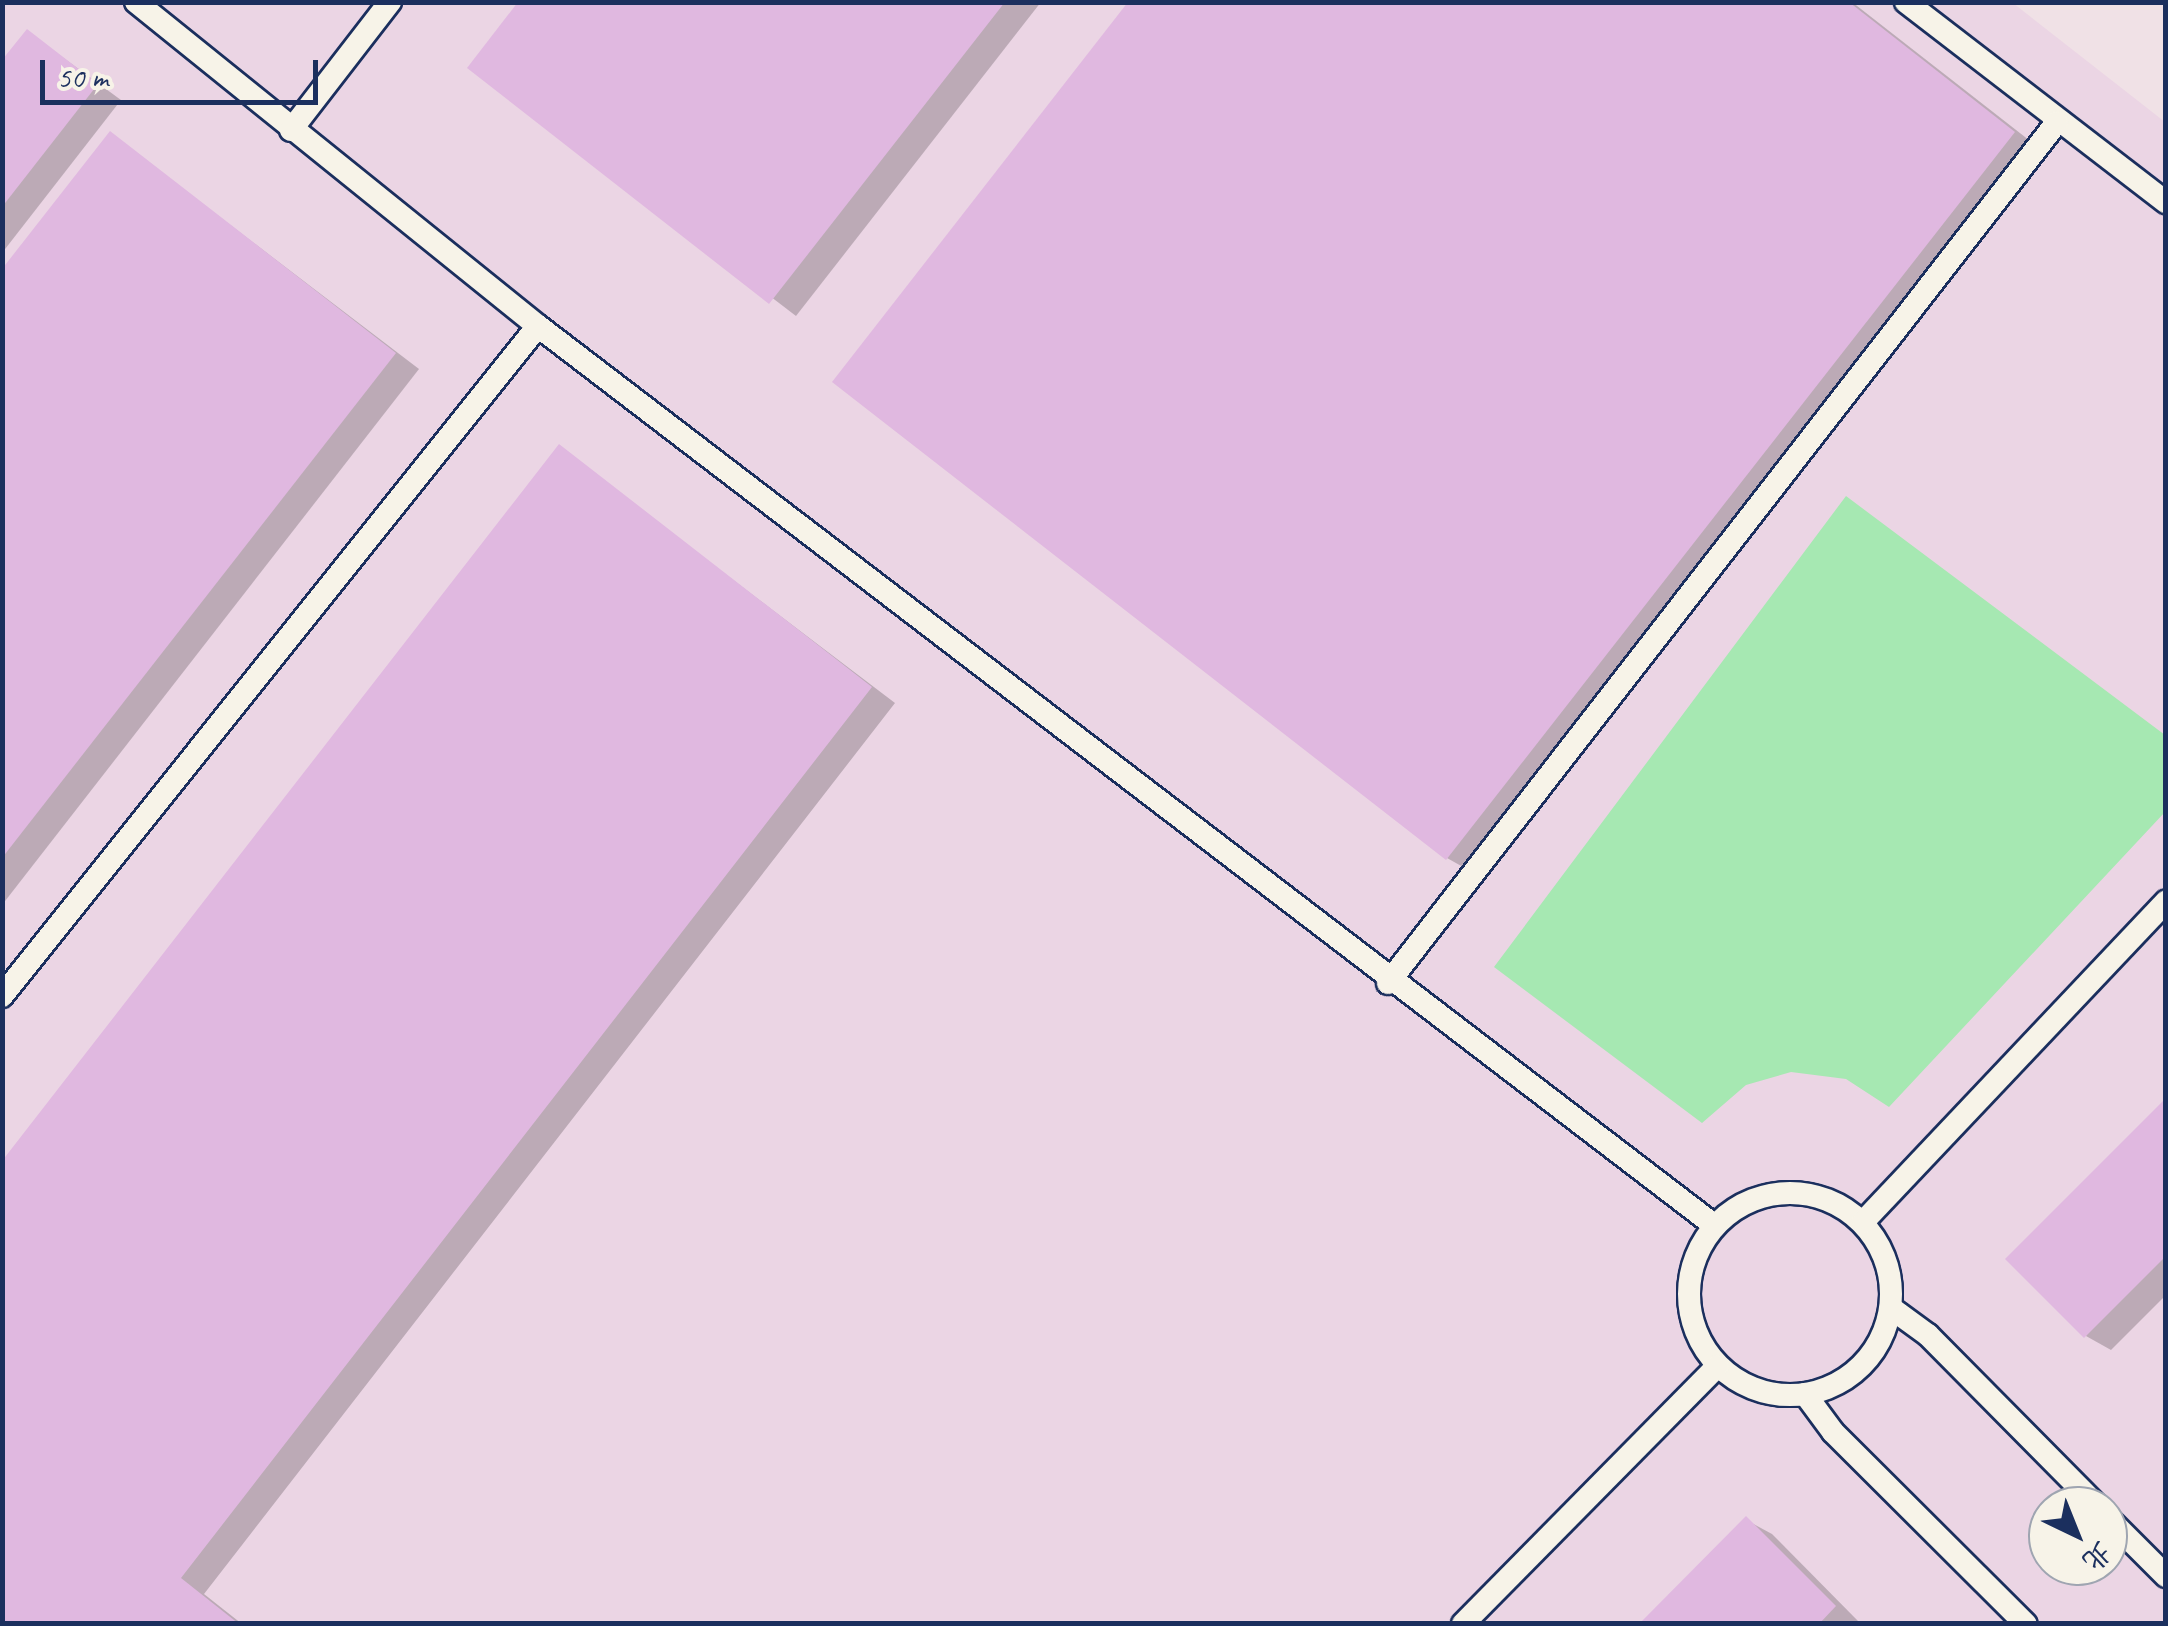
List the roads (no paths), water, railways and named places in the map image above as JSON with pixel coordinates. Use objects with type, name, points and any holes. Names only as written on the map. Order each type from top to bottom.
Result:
[{"type":"lane","points":[[136,2],[538,326],[1388,982],[1714,1226]]},
{"type":"lane","points":[[291,130],[390,2]]},
{"type":"lane","points":[[1906,2],[2057,122],[2166,202]]},
{"type":"lane","points":[[1388,982],[2057,122]]},
{"type":"lane","points":[[2,996],[538,326]]},
{"type":"lane","points":[[1863,1222],[2166,902]]},
{"type":"lane","points":[[1788,1192],[1828,1199],[1863,1222],[1881,1247],[1891,1308],[1871,1356],[1830,1388],[1805,1394],[1773,1395],[1717,1366],[1689,1312],[1692,1266],[1714,1226],[1747,1201],[1788,1192]]},
{"type":"lane","points":[[1891,1308],[1928,1335],[2076,1486]]},
{"type":"lane","points":[[1462,1624],[1717,1366]]},
{"type":"lane","points":[[1805,1394],[1833,1432],[2026,1624]]},
{"type":"lane","points":[[2128,1538],[2166,1576]]}]
